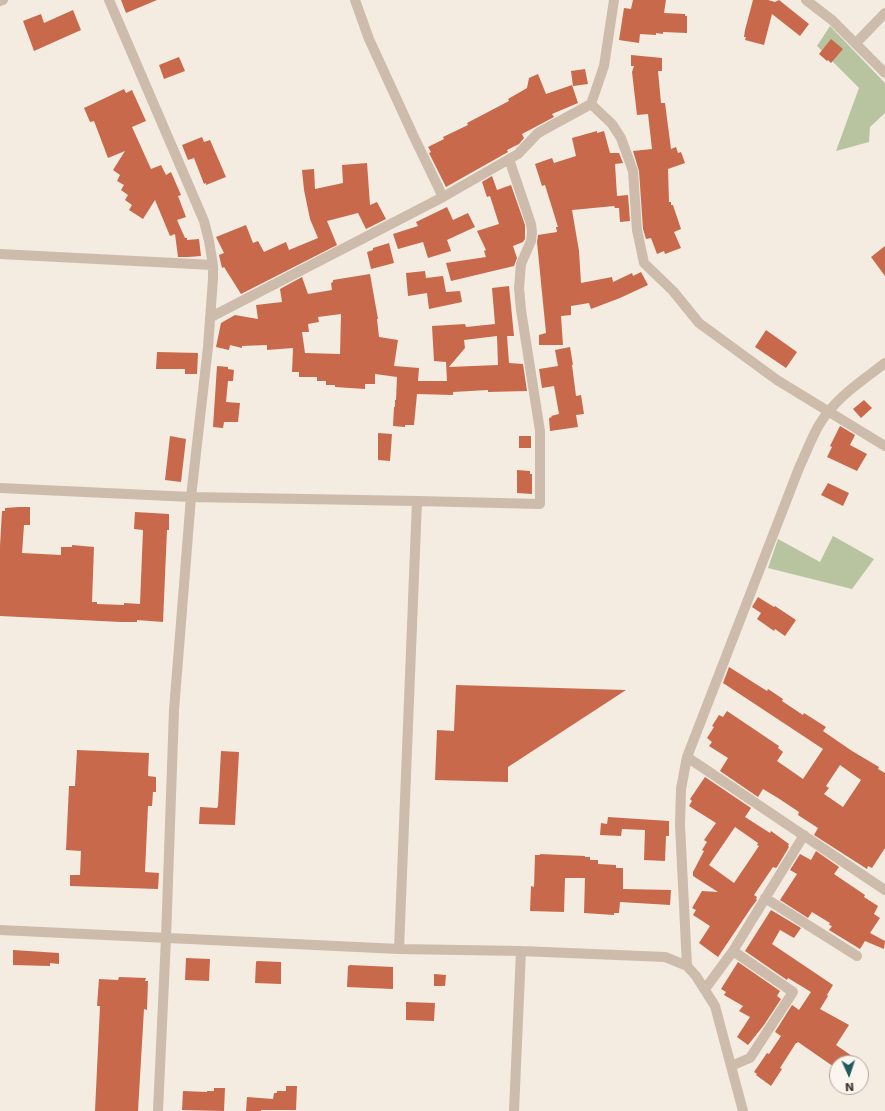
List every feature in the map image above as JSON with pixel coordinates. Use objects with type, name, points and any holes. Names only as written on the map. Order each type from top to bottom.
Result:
[{"type":"street","points":[[109,0],[204,220],[213,266],[211,317],[191,497],[174,710],[158,1111]]},
{"type":"street","points":[[355,0],[375,52],[414,137],[444,196]]},
{"type":"street","points":[[211,317],[444,196],[518,154],[538,133],[591,104],[604,66],[614,0]]},
{"type":"street","points":[[806,0],[832,20],[885,73]]},
{"type":"street","points":[[856,43],[885,13]]},
{"type":"street","points":[[591,104],[612,124],[621,138],[633,171],[637,230],[644,263],[673,291],[699,323],[777,380],[885,446]]},
{"type":"street","points":[[0,488],[191,497],[540,504],[540,431],[521,310],[519,288],[521,264],[531,241],[532,232],[509,159]]},
{"type":"street","points":[[0,254],[213,266]]},
{"type":"street","points":[[687,966],[680,825],[681,789],[687,757],[814,433],[828,411],[858,384],[885,363]]},
{"type":"street","points":[[399,949],[417,501]]},
{"type":"street","points":[[687,757],[885,890]]},
{"type":"street","points":[[705,989],[733,951],[804,835]]},
{"type":"street","points":[[765,898],[857,956]]},
{"type":"street","points":[[0,930],[399,949],[521,951],[664,957],[675,960],[687,966],[696,976],[715,1006],[742,1111]]},
{"type":"street","points":[[514,1111],[521,951]]},
{"type":"street","points":[[731,1066],[750,1058],[794,992],[733,951]]},
{"type":"green space","points":[[830,26],[885,83],[885,113],[870,127],[869,142],[836,151],[859,88],[817,46]]},
{"type":"green space","points":[[833,536],[874,559],[852,589],[768,568],[778,539],[820,562]]},
{"type":"building","points":[[121,0],[157,0],[126,13]]},
{"type":"building","points":[[633,0],[666,0],[664,13],[685,14],[685,16],[687,16],[687,33],[663,32],[663,34],[656,33],[656,35],[640,34],[639,43],[619,40],[624,8],[631,9]]},
{"type":"building","points":[[753,0],[768,0],[775,2],[779,0],[809,24],[800,36],[772,14],[764,45],[745,40],[745,30]]},
{"type":"building","points":[[73,10],[81,30],[34,51],[23,21],[41,14],[44,23]]},
{"type":"building","points":[[831,39],[843,49],[831,63],[819,54]]},
{"type":"building","points":[[631,55],[662,58],[662,71],[658,71],[661,103],[665,103],[671,149],[676,147],[678,153],[681,152],[685,163],[668,169],[669,202],[673,205],[681,229],[674,232],[681,248],[665,254],[664,251],[657,254],[651,238],[646,239],[643,229],[639,171],[633,151],[652,149],[648,114],[637,115],[632,72],[634,66],[631,66]]},
{"type":"building","points":[[179,57],[185,71],[164,79],[159,65]]},
{"type":"building","points":[[585,69],[588,84],[573,86],[571,71]]},
{"type":"building","points":[[538,74],[546,94],[572,85],[578,103],[552,114],[554,117],[522,134],[524,138],[519,144],[507,150],[508,152],[446,187],[429,153],[431,152],[428,147],[444,139],[443,137],[468,125],[467,123],[509,101],[508,99],[527,88],[529,78]]},
{"type":"building","points":[[124,89],[126,93],[132,90],[146,121],[132,127],[151,169],[161,165],[166,175],[171,172],[181,195],[178,196],[186,217],[177,220],[187,240],[199,239],[201,256],[178,257],[175,234],[170,236],[155,200],[143,219],[129,210],[132,205],[125,200],[128,195],[121,190],[124,185],[117,181],[120,175],[113,170],[125,151],[108,158],[94,121],[90,122],[84,108]]},
{"type":"building","points":[[597,131],[597,133],[604,131],[610,153],[619,153],[623,163],[615,164],[617,196],[628,195],[630,221],[620,222],[619,208],[615,208],[614,206],[572,210],[579,251],[581,283],[612,277],[613,282],[632,273],[633,276],[641,272],[648,285],[591,309],[589,303],[571,306],[571,315],[561,316],[563,345],[539,345],[539,335],[546,333],[537,242],[538,235],[557,232],[556,227],[558,227],[545,185],[542,186],[535,164],[552,158],[554,163],[576,156],[572,138]]},
{"type":"building","points":[[202,137],[204,142],[210,140],[226,177],[206,185],[206,183],[204,184],[194,158],[188,160],[182,145]]},
{"type":"building","points":[[367,163],[370,205],[377,202],[386,219],[366,229],[358,213],[327,221],[337,245],[241,294],[224,267],[222,268],[219,255],[224,253],[216,237],[246,225],[253,243],[258,241],[264,252],[286,242],[289,250],[318,238],[310,219],[304,190],[302,170],[314,169],[315,189],[343,183],[342,165]]},
{"type":"building","points":[[492,176],[497,190],[511,185],[525,225],[525,239],[523,242],[513,246],[517,258],[514,266],[451,281],[446,263],[486,257],[484,251],[486,250],[477,231],[499,224],[490,196],[487,197],[482,182]]},
{"type":"building","points":[[447,207],[453,220],[468,213],[475,227],[447,240],[451,251],[428,258],[423,242],[398,249],[393,234],[418,226],[416,222]]},
{"type":"building","points":[[389,243],[394,263],[371,269],[367,252],[373,250],[373,248]]},
{"type":"building","points":[[885,246],[885,276],[871,257]]},
{"type":"building","points":[[425,271],[426,278],[443,276],[446,292],[460,291],[462,302],[429,309],[427,293],[408,296],[406,273]]},
{"type":"building","points":[[370,274],[378,319],[379,337],[398,340],[394,366],[419,368],[418,381],[447,381],[446,362],[434,361],[432,326],[465,324],[466,327],[495,324],[492,288],[509,286],[514,336],[507,336],[509,363],[523,364],[527,391],[488,392],[488,390],[453,392],[453,395],[417,394],[414,425],[405,425],[405,427],[393,426],[397,377],[375,374],[375,384],[365,384],[365,389],[335,387],[335,385],[326,385],[326,381],[317,381],[317,377],[299,377],[299,372],[292,372],[293,348],[267,350],[267,345],[242,346],[242,348],[230,345],[229,350],[216,347],[221,323],[235,315],[258,319],[256,305],[282,302],[280,289],[302,277],[308,294],[332,290],[331,283],[333,280]],"holes":[[[341,314],[340,354],[305,353],[302,332],[309,332],[308,324],[319,322],[318,317]],[[497,336],[498,365],[449,367],[465,348],[464,340]]]},
{"type":"building","points":[[766,330],[797,352],[786,368],[755,347]]},
{"type":"building","points":[[570,347],[576,396],[581,395],[584,414],[576,415],[578,427],[550,431],[549,418],[559,414],[554,386],[542,388],[539,369],[558,366],[555,350]]},
{"type":"building","points":[[157,352],[198,353],[197,374],[185,374],[185,369],[156,369]]},
{"type":"building","points":[[217,366],[228,367],[228,369],[234,370],[233,381],[228,381],[226,402],[240,403],[238,422],[224,422],[223,428],[213,427]]},
{"type":"building","points":[[864,400],[872,408],[861,418],[853,409]]},
{"type":"building","points":[[840,426],[855,435],[850,445],[867,454],[857,471],[827,457],[832,447],[830,446]]},
{"type":"building","points":[[378,433],[392,434],[390,461],[378,460]]},
{"type":"building","points":[[170,436],[186,439],[181,482],[165,480]]},
{"type":"building","points":[[519,436],[531,436],[531,448],[519,448]]},
{"type":"building","points":[[517,470],[530,471],[530,474],[532,474],[532,494],[517,493]]},
{"type":"building","points":[[828,483],[849,493],[843,506],[821,495]]},
{"type":"building","points":[[30,507],[30,525],[24,525],[22,553],[61,555],[61,547],[72,547],[72,545],[94,547],[92,602],[97,602],[97,604],[140,604],[143,530],[134,529],[135,512],[169,514],[163,622],[137,620],[137,622],[121,622],[0,616],[0,546],[2,511],[5,511],[5,508]]},
{"type":"building","points":[[758,597],[796,620],[785,636],[775,629],[774,631],[757,619],[761,613],[752,607]]},
{"type":"building","points":[[729,667],[767,691],[768,689],[783,699],[782,701],[803,715],[804,713],[826,727],[823,731],[879,767],[878,769],[885,773],[885,848],[872,868],[868,866],[867,869],[814,835],[818,828],[798,815],[799,812],[778,798],[763,789],[758,797],[720,771],[728,758],[709,746],[712,742],[707,738],[719,715],[723,717],[727,711],[779,746],[778,748],[783,752],[777,761],[803,779],[823,749],[723,683]],"holes":[[[840,765],[861,780],[843,807],[824,794],[829,788],[826,786]]]},
{"type":"building","points":[[456,685],[626,690],[508,767],[508,782],[435,780],[437,730],[454,731]]},
{"type":"building","points":[[77,750],[149,753],[148,776],[156,777],[156,792],[153,792],[152,806],[148,806],[145,872],[159,873],[158,889],[70,886],[70,875],[80,875],[81,851],[66,850],[69,786],[75,786]]},
{"type":"building","points":[[221,751],[239,752],[235,825],[199,824],[200,807],[217,808],[218,806]]},
{"type":"building","points":[[705,777],[751,808],[745,817],[770,833],[771,831],[789,844],[789,847],[777,867],[773,867],[754,895],[757,897],[757,900],[718,957],[699,943],[710,926],[693,915],[696,910],[692,908],[702,891],[718,892],[693,876],[693,872],[704,851],[702,850],[707,842],[704,840],[716,823],[689,806],[692,801],[690,799]],"holes":[[[735,827],[758,843],[757,845],[759,846],[734,883],[709,865]]]},
{"type":"building","points":[[608,817],[669,821],[669,836],[666,836],[665,861],[644,860],[645,830],[622,829],[621,836],[600,835],[601,823],[607,824]]},
{"type":"building","points":[[816,851],[839,867],[834,874],[865,895],[864,897],[878,906],[874,914],[880,918],[870,933],[885,941],[884,949],[865,941],[860,949],[829,930],[832,926],[829,925],[830,923],[812,912],[808,918],[780,900],[797,874],[790,870],[800,854],[811,860]]},
{"type":"building","points":[[535,855],[585,856],[590,857],[590,860],[598,860],[598,864],[616,865],[616,868],[623,868],[623,889],[671,890],[670,905],[620,902],[619,913],[614,913],[614,915],[584,913],[585,878],[565,878],[564,912],[530,911],[531,886],[534,887]]},
{"type":"building","points":[[771,910],[801,928],[794,938],[780,930],[772,944],[833,985],[820,1009],[849,1025],[836,1045],[850,1055],[829,1055],[829,1063],[798,1042],[780,1068],[782,1069],[771,1086],[756,1075],[757,1074],[754,1072],[767,1053],[769,1054],[781,1036],[775,1032],[792,1005],[799,1010],[811,992],[788,978],[787,980],[745,951]]},
{"type":"building","points":[[13,950],[59,953],[59,964],[50,963],[50,966],[13,965]]},
{"type":"building","points":[[186,958],[210,959],[209,981],[185,980]]},
{"type":"building","points":[[257,961],[281,962],[281,984],[255,983]]},
{"type":"building","points":[[738,962],[780,991],[777,996],[781,999],[764,1025],[748,1045],[737,1037],[750,1017],[739,1011],[743,1006],[724,995],[726,992],[721,989]]},
{"type":"building","points":[[348,966],[393,967],[393,989],[347,987]]},
{"type":"building","points":[[434,974],[446,975],[445,986],[434,986]]},
{"type":"building","points":[[119,977],[146,978],[145,981],[148,981],[147,1010],[144,1009],[138,1111],[95,1111],[100,1006],[97,1006],[99,979],[118,980]]},
{"type":"building","points":[[406,1002],[435,1003],[434,1021],[406,1020]]},
{"type":"building","points":[[286,1086],[297,1086],[296,1110],[246,1111],[247,1097],[273,1099],[274,1093],[277,1093],[277,1091],[286,1091]]},
{"type":"building","points":[[214,1088],[225,1088],[224,1111],[182,1110],[183,1091],[207,1092],[214,1091]]}]
